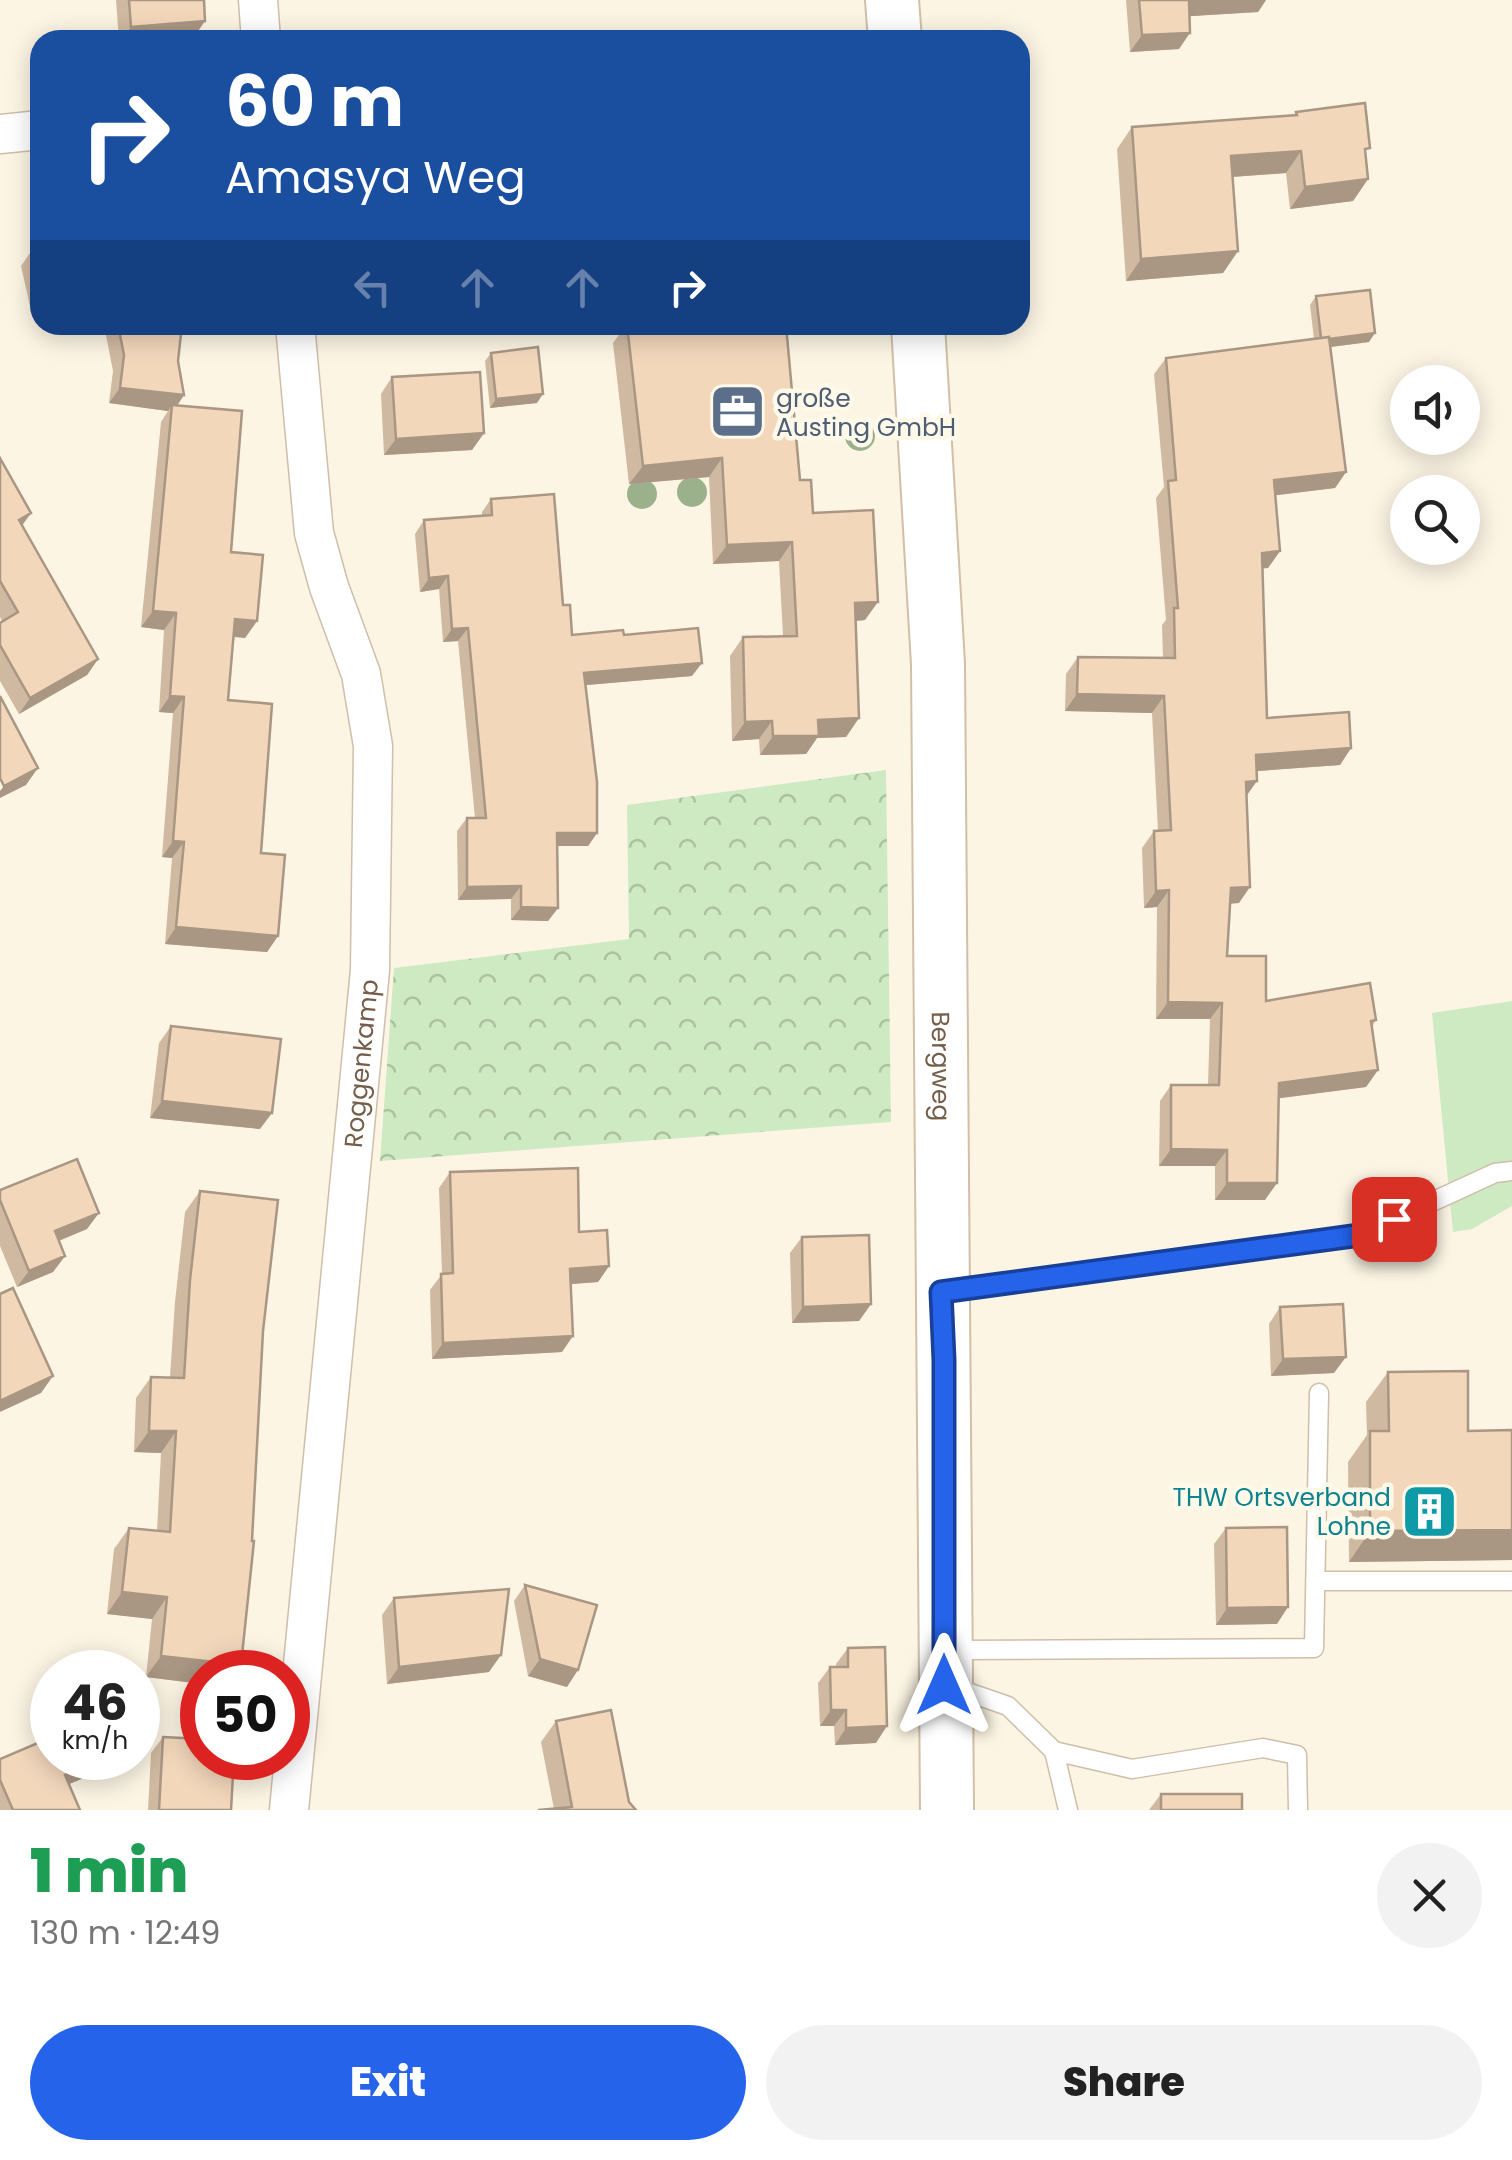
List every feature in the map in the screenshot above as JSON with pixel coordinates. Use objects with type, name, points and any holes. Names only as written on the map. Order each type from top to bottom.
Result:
[{"type":"main road","points":[[892,0],[894,30]]},
{"type":"main road","name":"Bergweg","points":[[919,335],[938,664],[947,1810]]},
{"type":"street","points":[[258,0],[261,30]]},
{"type":"street","points":[[0,134],[30,131]]},
{"type":"street","name":"Roggenkamp","points":[[288,1810],[370,970],[373,746],[361,674],[328,586],[314,533],[296,335]]},
{"type":"lane","points":[[941,1292],[1360,1235],[1495,1173],[1512,1171]]},
{"type":"lane","points":[[944,1667],[1314,1648],[1319,1392]]},
{"type":"lane","points":[[1316,1581],[1512,1580]]},
{"type":"lane","points":[[944,1667],[1008,1706],[1054,1751],[1132,1769],[1263,1748],[1297,1756],[1298,1810]]},
{"type":"lane","points":[[1054,1751],[1068,1810]]},
{"type":"green space","points":[[886,770],[891,1122],[380,1161],[394,968],[629,939],[627,805]]},
{"type":"green space","points":[[1512,1001],[1512,1206],[1472,1229],[1453,1232],[1432,1013]]},
{"type":"building","points":[[129,0],[204,0],[205,21],[131,27]]},
{"type":"building","points":[[1139,0],[1189,0],[1190,33],[1142,35]]},
{"type":"building","points":[[1365,103],[1370,148],[1365,149],[1368,179],[1305,187],[1301,151],[1231,156],[1238,251],[1141,259],[1132,127],[1297,115],[1296,112]]},
{"type":"building","points":[[1370,290],[1375,333],[1321,338],[1316,296]]},
{"type":"building","points":[[120,335],[181,335],[178,361],[184,395],[120,388],[124,355]]},
{"type":"building","points":[[628,335],[787,335],[800,480],[811,480],[813,513],[873,510],[878,602],[855,603],[859,718],[818,720],[819,736],[773,736],[772,721],[745,722],[743,637],[797,636],[792,542],[727,545],[722,458],[643,466]]},
{"type":"building","points":[[1329,337],[1346,472],[1274,480],[1280,551],[1262,553],[1267,718],[1349,712],[1351,748],[1256,755],[1257,781],[1246,782],[1250,887],[1231,888],[1227,956],[1266,956],[1266,1001],[1370,983],[1378,1070],[1279,1083],[1277,1183],[1227,1183],[1227,1150],[1171,1149],[1171,1085],[1219,1085],[1222,1003],[1168,1002],[1169,890],[1156,891],[1154,831],[1171,830],[1164,696],[1077,694],[1078,657],[1175,658],[1174,608],[1178,608],[1168,481],[1176,480],[1166,358]]},
{"type":"building","points":[[538,347],[543,394],[496,399],[491,353]]},
{"type":"building","points":[[480,372],[484,433],[396,439],[392,377]]},
{"type":"building","points":[[172,405],[242,411],[231,552],[263,555],[257,621],[235,619],[228,700],[272,704],[261,853],[285,855],[278,936],[176,927],[184,842],[173,841],[184,697],[170,696],[176,613],[153,611]]},
{"type":"building","points":[[0,458],[31,513],[19,520],[98,659],[30,698],[0,645],[0,623],[18,612],[0,581]]},
{"type":"building","points":[[554,494],[563,605],[570,605],[572,635],[698,628],[702,663],[584,673],[597,782],[597,833],[557,833],[558,908],[521,907],[521,886],[467,887],[467,818],[486,818],[468,628],[452,629],[448,576],[429,578],[424,520],[492,515],[491,499]]},
{"type":"building","points":[[0,696],[38,768],[4,786],[0,778]]},
{"type":"building","points":[[171,1026],[281,1039],[272,1113],[162,1101]]},
{"type":"building","points":[[77,1159],[99,1213],[55,1231],[65,1256],[29,1271],[0,1200],[0,1190]]},
{"type":"building","points":[[578,1168],[579,1232],[607,1230],[609,1266],[570,1269],[573,1336],[443,1343],[441,1274],[453,1273],[450,1172]]},
{"type":"building","points":[[200,1191],[278,1200],[263,1331],[254,1541],[243,1650],[180,1650],[180,1658],[161,1656],[167,1597],[122,1592],[129,1528],[170,1532],[176,1431],[149,1431],[151,1377],[184,1378]]},
{"type":"building","points":[[869,1235],[871,1304],[803,1307],[802,1237]]},
{"type":"building","points":[[13,1288],[53,1376],[0,1401],[0,1294]]},
{"type":"building","points":[[1343,1304],[1346,1357],[1283,1359],[1280,1307]]},
{"type":"building","name":"THW Ortsverband Lohne","points":[[1468,1371],[1468,1431],[1512,1430],[1512,1530],[1370,1531],[1370,1431],[1389,1431],[1388,1372]]},
{"type":"building","points":[[1287,1527],[1288,1607],[1227,1608],[1226,1528]]},
{"type":"building","points":[[525,1585],[597,1605],[578,1670],[540,1659]]},
{"type":"building","points":[[509,1589],[501,1655],[399,1667],[394,1598]]},
{"type":"building","points":[[885,1647],[887,1726],[846,1728],[846,1710],[831,1710],[830,1667],[848,1667],[848,1648]]},
{"type":"building","points":[[611,1710],[629,1802],[636,1810],[538,1810],[572,1807],[556,1721]]},
{"type":"building","points":[[163,1737],[180,1738],[180,1780],[233,1780],[231,1810],[159,1810]]},
{"type":"building","points":[[30,1746],[30,1780],[67,1780],[80,1810],[13,1810],[0,1780],[0,1759]]},
{"type":"building","points":[[1161,1794],[1242,1794],[1242,1810],[1161,1810]]},
{"type":"place","name":"große Austing GmbH","points":[[737,412]]},
{"type":"place","name":"THW Ortsverband Lohne","points":[[1430,1511]]},
{"type":"route","points":[[944,1685],[941,1292],[1360,1235],[1394,1219]]}]
